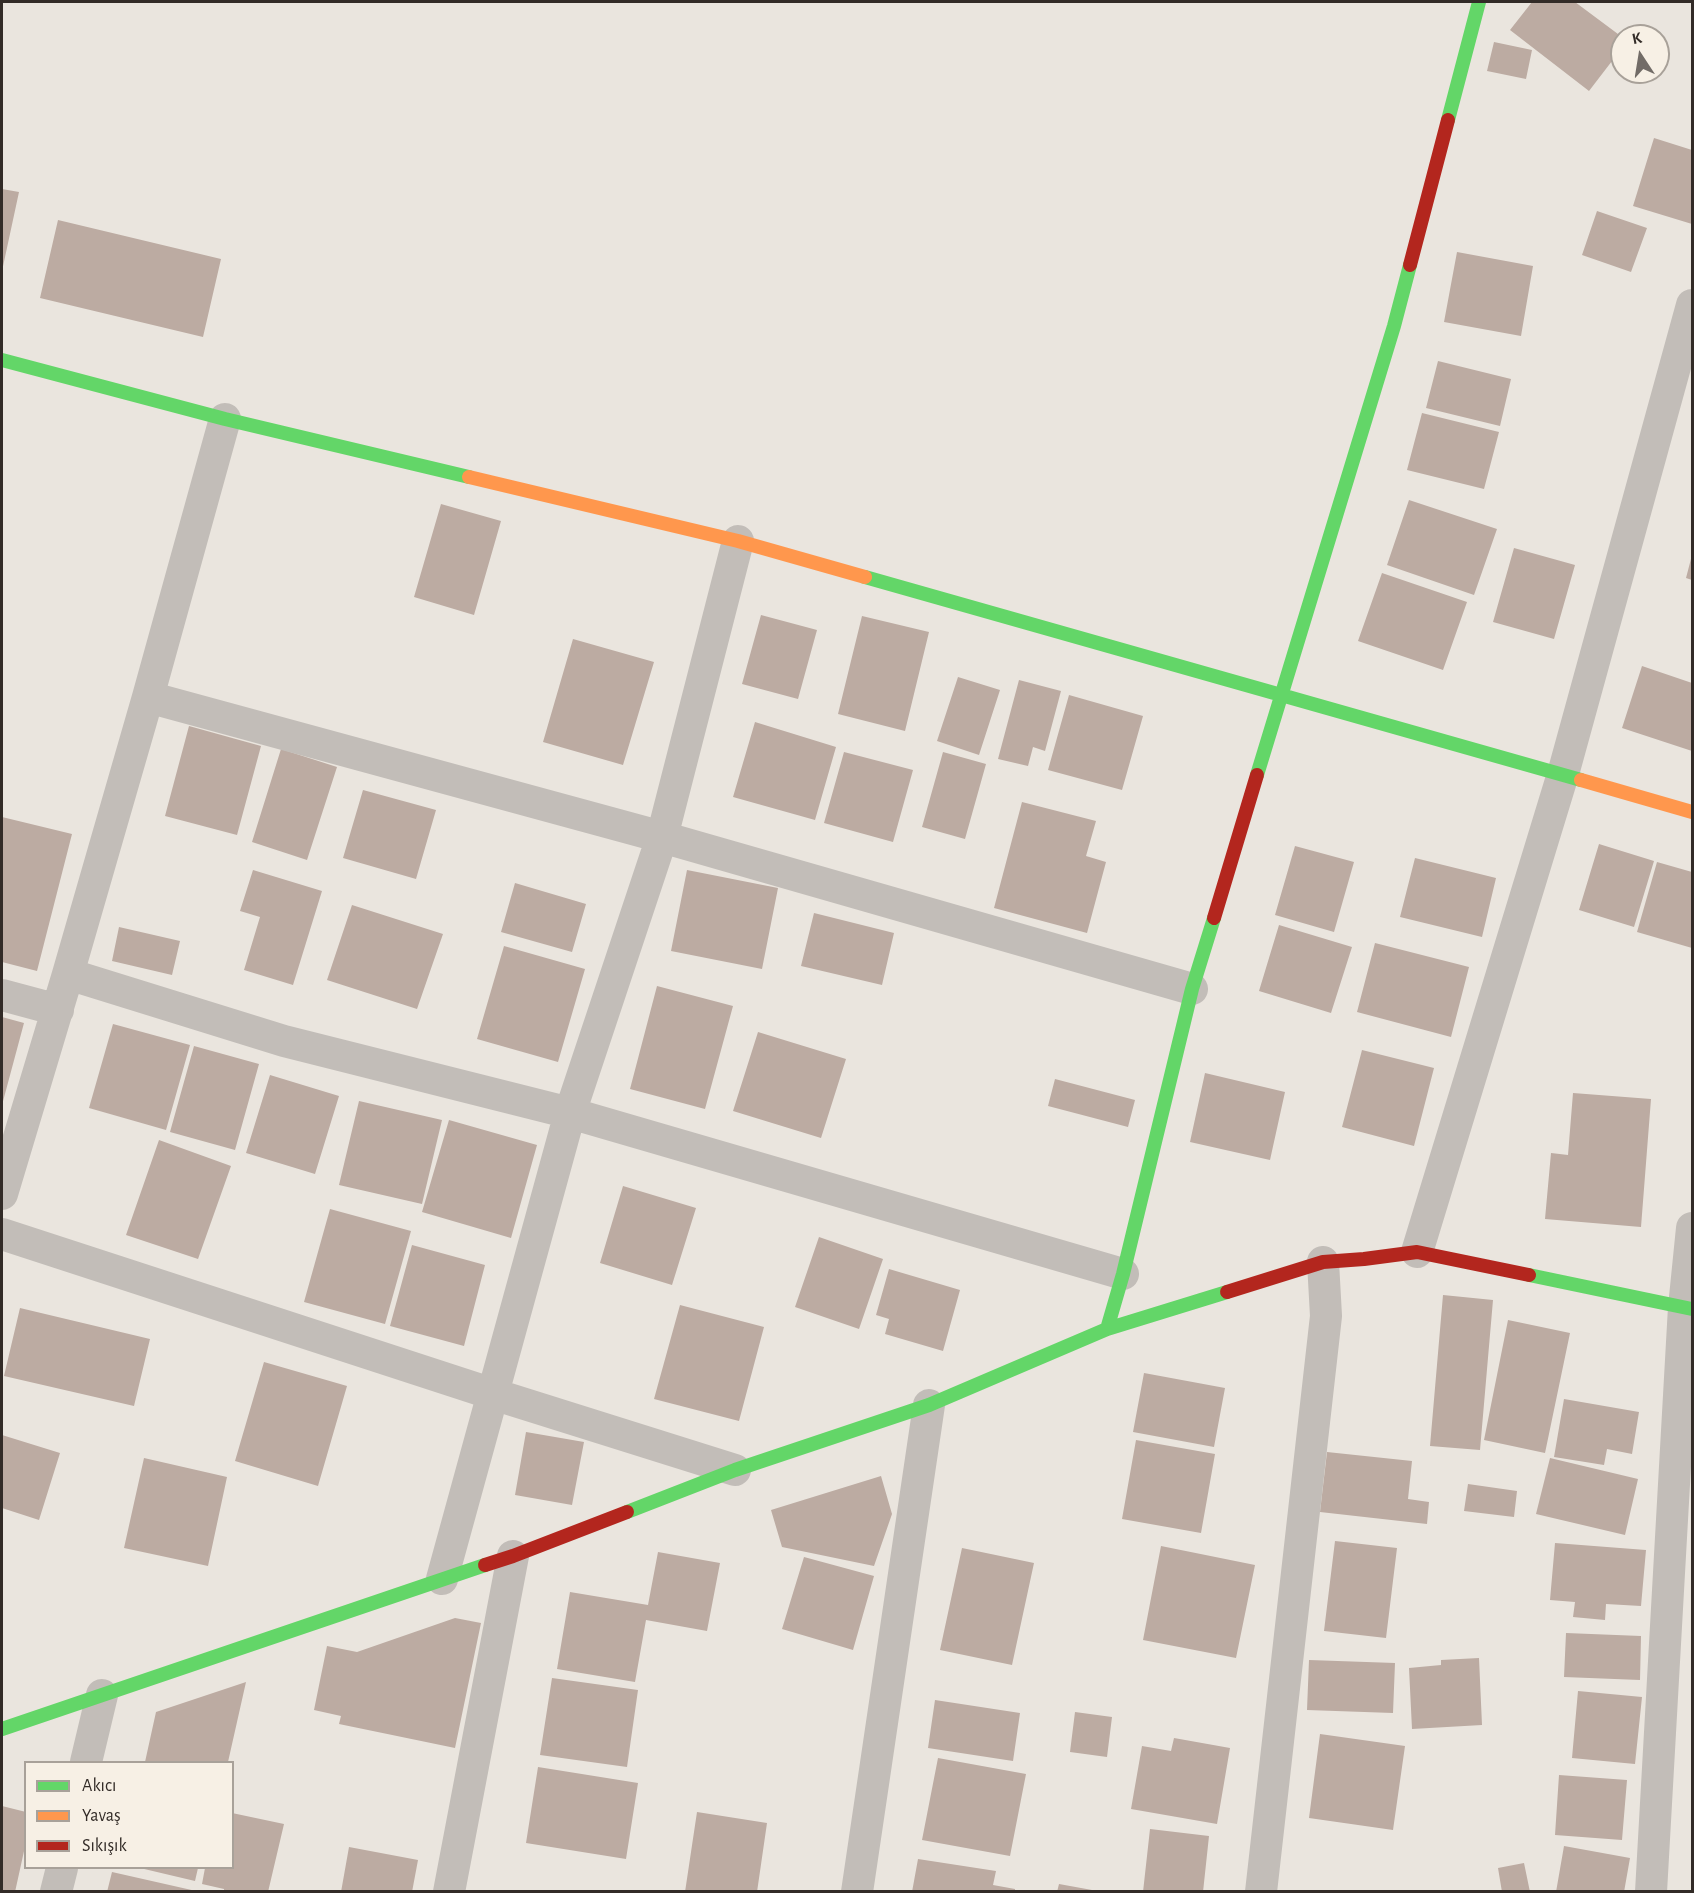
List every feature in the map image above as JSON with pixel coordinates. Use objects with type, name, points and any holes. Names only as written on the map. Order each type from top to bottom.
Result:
[{"type":"street","points":[[1107,1329],[1123,1274],[1192,989],[1394,326],[1479,2]]},
{"type":"street","points":[[1417,1252],[1563,774],[1692,305]]},
{"type":"street","points":[[2,360],[225,419],[738,541],[1692,812]]},
{"type":"street","points":[[2,1194],[58,1010],[225,419]]},
{"type":"street","points":[[442,1579],[570,1113],[662,837],[738,541]]},
{"type":"street","points":[[148,697],[662,837],[1192,989]]},
{"type":"street","points":[[68,974],[284,1041],[570,1113],[1123,1274]]},
{"type":"street","points":[[2,995],[58,1010]]},
{"type":"street","points":[[1651,1892],[1692,1228]]},
{"type":"street","points":[[2,1234],[493,1394],[735,1470]]},
{"type":"street","points":[[2,1730],[513,1556],[735,1470],[929,1405],[1107,1329],[1323,1262],[1417,1252],[1688,1308]]},
{"type":"street","points":[[1261,1892],[1326,1316],[1323,1262]]},
{"type":"street","points":[[856,1892],[929,1405]]},
{"type":"street","points":[[448,1892],[513,1556]]},
{"type":"street","points":[[86,1761],[102,1695]]},
{"type":"street","points":[[56,1892],[62,1869]]},
{"type":"building","points":[[1532,2],[1575,2],[1610,28],[1610,64],[1589,91],[1510,30]]},
{"type":"building","points":[[1494,42],[1532,50],[1526,79],[1487,71]]},
{"type":"building","points":[[1654,138],[1692,150],[1692,224],[1633,206]]},
{"type":"building","points":[[2,189],[19,192],[2,271]]},
{"type":"building","points":[[1597,211],[1647,228],[1631,272],[1582,255]]},
{"type":"building","points":[[58,220],[221,259],[203,337],[40,298]]},
{"type":"building","points":[[1457,252],[1533,266],[1521,336],[1444,322]]},
{"type":"building","points":[[1438,361],[1511,379],[1500,426],[1426,408]]},
{"type":"building","points":[[1422,413],[1499,432],[1484,489],[1407,470]]},
{"type":"building","points":[[1409,500],[1497,529],[1474,595],[1387,565]]},
{"type":"building","points":[[441,504],[501,521],[474,615],[414,597]]},
{"type":"building","points":[[1514,548],[1575,565],[1554,639],[1493,622]]},
{"type":"building","points":[[1692,555],[1692,580],[1686,578]]},
{"type":"building","points":[[1382,573],[1467,602],[1443,670],[1358,641]]},
{"type":"building","points":[[761,615],[817,630],[798,699],[742,684]]},
{"type":"building","points":[[862,616],[929,632],[905,731],[838,714]]},
{"type":"building","points":[[573,639],[654,662],[623,765],[543,742]]},
{"type":"building","points":[[1642,666],[1692,683],[1692,751],[1622,728]]},
{"type":"building","points":[[958,677],[1000,690],[979,755],[937,741]]},
{"type":"building","points":[[1019,680],[1061,691],[1045,751],[1033,747],[1028,766],[998,759]]},
{"type":"building","points":[[1069,695],[1143,716],[1122,790],[1048,770]]},
{"type":"building","points":[[755,722],[836,747],[815,820],[733,797]]},
{"type":"building","points":[[189,726],[261,746],[237,835],[165,816]]},
{"type":"building","points":[[281,749],[337,767],[307,860],[252,842]]},
{"type":"building","points":[[844,752],[913,770],[893,842],[824,823]]},
{"type":"building","points":[[943,752],[986,764],[965,839],[922,827]]},
{"type":"building","points":[[363,790],[436,810],[416,879],[343,858]]},
{"type":"building","points":[[1022,802],[1096,821],[1086,856],[1106,862],[1087,933],[994,908]]},
{"type":"building","points":[[2,817],[72,834],[37,971],[2,962]]},
{"type":"building","points":[[1599,844],[1654,861],[1634,927],[1579,910]]},
{"type":"building","points":[[1295,846],[1354,862],[1334,932],[1275,915]]},
{"type":"building","points":[[1415,858],[1496,878],[1482,937],[1400,917]]},
{"type":"building","points":[[1657,862],[1692,872],[1692,948],[1637,932]]},
{"type":"building","points":[[253,870],[322,891],[293,985],[244,970],[260,917],[240,911]]},
{"type":"building","points":[[687,870],[778,888],[762,969],[671,951]]},
{"type":"building","points":[[515,883],[586,904],[572,952],[501,932]]},
{"type":"building","points":[[352,905],[443,934],[417,1009],[327,980]]},
{"type":"building","points":[[814,913],[894,933],[882,985],[801,966]]},
{"type":"building","points":[[1279,925],[1352,947],[1331,1013],[1259,991]]},
{"type":"building","points":[[119,927],[180,941],[172,975],[112,961]]},
{"type":"building","points":[[1375,943],[1469,967],[1451,1037],[1357,1012]]},
{"type":"building","points":[[504,946],[585,969],[558,1062],[477,1039]]},
{"type":"building","points":[[657,986],[733,1006],[705,1109],[630,1089]]},
{"type":"building","points":[[2,1017],[24,1023],[2,1105]]},
{"type":"building","points":[[113,1024],[190,1045],[166,1130],[89,1108]]},
{"type":"building","points":[[758,1032],[846,1059],[821,1138],[733,1111]]},
{"type":"building","points":[[194,1046],[259,1064],[235,1150],[170,1132]]},
{"type":"building","points":[[1362,1050],[1434,1068],[1414,1146],[1342,1127]]},
{"type":"building","points":[[1205,1073],[1285,1092],[1270,1160],[1190,1142]]},
{"type":"building","points":[[270,1075],[339,1096],[315,1174],[246,1153]]},
{"type":"building","points":[[1055,1079],[1135,1100],[1128,1127],[1048,1106]]},
{"type":"building","points":[[1573,1093],[1651,1099],[1641,1227],[1545,1219],[1551,1153],[1568,1155]]},
{"type":"building","points":[[359,1101],[442,1120],[422,1204],[339,1185]]},
{"type":"building","points":[[449,1120],[537,1145],[511,1238],[422,1212]]},
{"type":"building","points":[[159,1140],[231,1166],[198,1259],[126,1235]]},
{"type":"building","points":[[623,1186],[696,1208],[672,1285],[600,1263]]},
{"type":"building","points":[[330,1209],[411,1231],[385,1324],[304,1302]]},
{"type":"building","points":[[819,1237],[883,1259],[859,1329],[795,1307]]},
{"type":"building","points":[[412,1245],[485,1265],[464,1346],[390,1326]]},
{"type":"building","points":[[889,1269],[960,1290],[943,1351],[885,1334],[889,1319],[876,1315]]},
{"type":"building","points":[[1443,1295],[1493,1300],[1480,1450],[1430,1446]]},
{"type":"building","points":[[680,1305],[764,1327],[739,1421],[654,1399]]},
{"type":"building","points":[[20,1308],[150,1339],[134,1406],[4,1376]]},
{"type":"building","points":[[1508,1320],[1570,1333],[1545,1453],[1484,1440]]},
{"type":"building","points":[[264,1362],[347,1386],[318,1486],[235,1461]]},
{"type":"building","points":[[1144,1373],[1225,1388],[1214,1447],[1133,1432]]},
{"type":"building","points":[[1564,1399],[1639,1412],[1632,1454],[1607,1449],[1604,1465],[1554,1457]]},
{"type":"building","points":[[526,1432],[584,1442],[572,1505],[515,1495]]},
{"type":"building","points":[[2,1435],[60,1453],[39,1520],[2,1508]]},
{"type":"building","points":[[1136,1440],[1215,1454],[1201,1533],[1122,1519]]},
{"type":"building","points":[[1327,1452],[1412,1461],[1408,1499],[1429,1502],[1427,1524],[1320,1512]]},
{"type":"building","points":[[144,1458],[227,1477],[208,1566],[124,1548]]},
{"type":"building","points":[[1550,1458],[1638,1479],[1625,1535],[1536,1514]]},
{"type":"building","points":[[881,1476],[892,1514],[874,1566],[782,1547],[771,1510]]},
{"type":"building","points":[[1468,1484],[1517,1491],[1514,1517],[1464,1511]]},
{"type":"building","points":[[1335,1541],[1397,1548],[1386,1638],[1324,1631]]},
{"type":"building","points":[[1555,1543],[1646,1550],[1641,1606],[1606,1604],[1605,1620],[1573,1617],[1575,1602],[1550,1600]]},
{"type":"building","points":[[1161,1546],[1255,1565],[1236,1658],[1143,1640]]},
{"type":"building","points":[[962,1548],[1034,1563],[1012,1665],[940,1650]]},
{"type":"building","points":[[658,1552],[720,1563],[707,1631],[646,1620],[635,1682],[557,1669],[570,1592],[648,1605]]},
{"type":"building","points":[[804,1557],[874,1576],[853,1650],[782,1629]]},
{"type":"building","points":[[455,1618],[481,1623],[455,1748],[339,1724],[341,1716],[314,1710],[327,1646],[357,1652]]},
{"type":"building","points":[[1566,1633],[1641,1636],[1640,1680],[1564,1677]]},
{"type":"building","points":[[1479,1658],[1482,1725],[1412,1729],[1409,1668],[1441,1665],[1441,1660]]},
{"type":"building","points":[[1309,1660],[1395,1663],[1393,1713],[1307,1710]]},
{"type":"building","points":[[552,1678],[638,1690],[627,1767],[540,1755]]},
{"type":"building","points":[[246,1682],[228,1761],[145,1761],[156,1712]]},
{"type":"building","points":[[1578,1691],[1642,1697],[1635,1764],[1572,1758]]},
{"type":"building","points":[[935,1700],[1020,1713],[1013,1761],[928,1748]]},
{"type":"building","points":[[1075,1712],[1112,1717],[1107,1757],[1070,1752]]},
{"type":"building","points":[[1320,1734],[1405,1746],[1393,1830],[1309,1818]]},
{"type":"building","points":[[1174,1738],[1230,1748],[1217,1824],[1131,1809],[1142,1746],[1171,1751]]},
{"type":"building","points":[[938,1758],[1026,1774],[1010,1856],[922,1840]]},
{"type":"building","points":[[538,1767],[638,1783],[626,1859],[526,1843]]},
{"type":"building","points":[[1559,1775],[1627,1780],[1622,1840],[1555,1835]]},
{"type":"building","points":[[2,1806],[24,1812],[24,1851],[15,1892],[2,1892]]},
{"type":"building","points":[[697,1812],[767,1823],[757,1892],[685,1892]]},
{"type":"building","points":[[234,1813],[284,1824],[268,1892],[224,1892],[224,1889],[202,1884],[205,1869],[234,1869]]},
{"type":"building","points":[[1150,1829],[1209,1836],[1203,1892],[1143,1892]]},
{"type":"building","points":[[1564,1846],[1630,1858],[1624,1892],[1556,1892]]},
{"type":"building","points":[[349,1847],[418,1860],[412,1892],[341,1892]]},
{"type":"building","points":[[918,1859],[996,1871],[993,1885],[1015,1889],[1015,1892],[912,1892]]},
{"type":"building","points":[[1524,1863],[1530,1892],[1502,1892],[1498,1868]]},
{"type":"building","points":[[144,1869],[198,1869],[195,1881]]},
{"type":"building","points":[[112,1872],[196,1891],[196,1892],[107,1892]]},
{"type":"building","points":[[1059,1884],[1092,1890],[1091,1892],[1057,1892]]},
{"type":"traffic: fast","points":[[1448,120],[1479,2]]},
{"type":"traffic: fast","points":[[1257,775],[1394,326],[1410,265]]},
{"type":"traffic: fast","points":[[2,360],[225,419],[469,477]]},
{"type":"traffic: fast","points":[[865,577],[1581,780]]},
{"type":"traffic: fast","points":[[1107,1329],[1123,1274],[1192,989],[1214,918]]},
{"type":"traffic: fast","points":[[1529,1275],[1692,1309]]},
{"type":"traffic: fast","points":[[627,1512],[735,1470],[929,1405],[1107,1329],[1227,1292]]},
{"type":"traffic: fast","points":[[2,1729],[485,1565]]},
{"type":"traffic: slow","points":[[469,477],[738,541],[865,577]]},
{"type":"traffic: slow","points":[[1581,780],[1692,812]]},
{"type":"traffic: jam","points":[[1410,265],[1448,120]]},
{"type":"traffic: jam","points":[[1214,918],[1257,775]]},
{"type":"traffic: jam","points":[[1227,1292],[1323,1262],[1417,1252],[1529,1275]]},
{"type":"traffic: jam","points":[[485,1565],[627,1512]]}]
